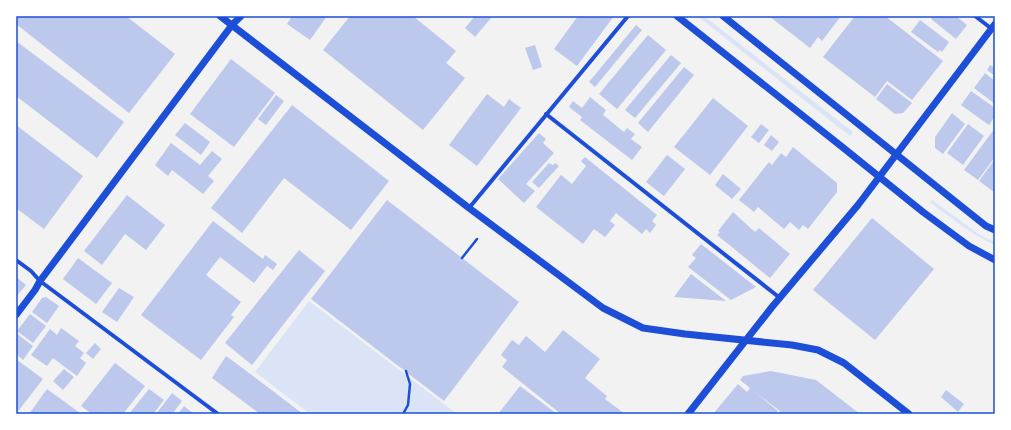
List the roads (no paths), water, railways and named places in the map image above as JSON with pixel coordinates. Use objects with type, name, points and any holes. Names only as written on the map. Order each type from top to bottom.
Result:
[{"type":"street","points":[[220,16],[469,208],[603,308],[642,328],[792,345],[818,350],[844,363],[909,414]]},
{"type":"street","points":[[16,315],[40,281],[241,16]]},
{"type":"street","points":[[469,208],[628,16]]},
{"type":"street","points":[[677,16],[923,212],[969,246],[995,260]]},
{"type":"street","points":[[723,16],[980,221],[995,230]]},
{"type":"street","points":[[688,414],[780,298],[858,205],[993,26],[975,16]]},
{"type":"street","points":[[546,114],[780,298]]},
{"type":"street","points":[[16,260],[31,271],[40,281],[218,414]]}]
